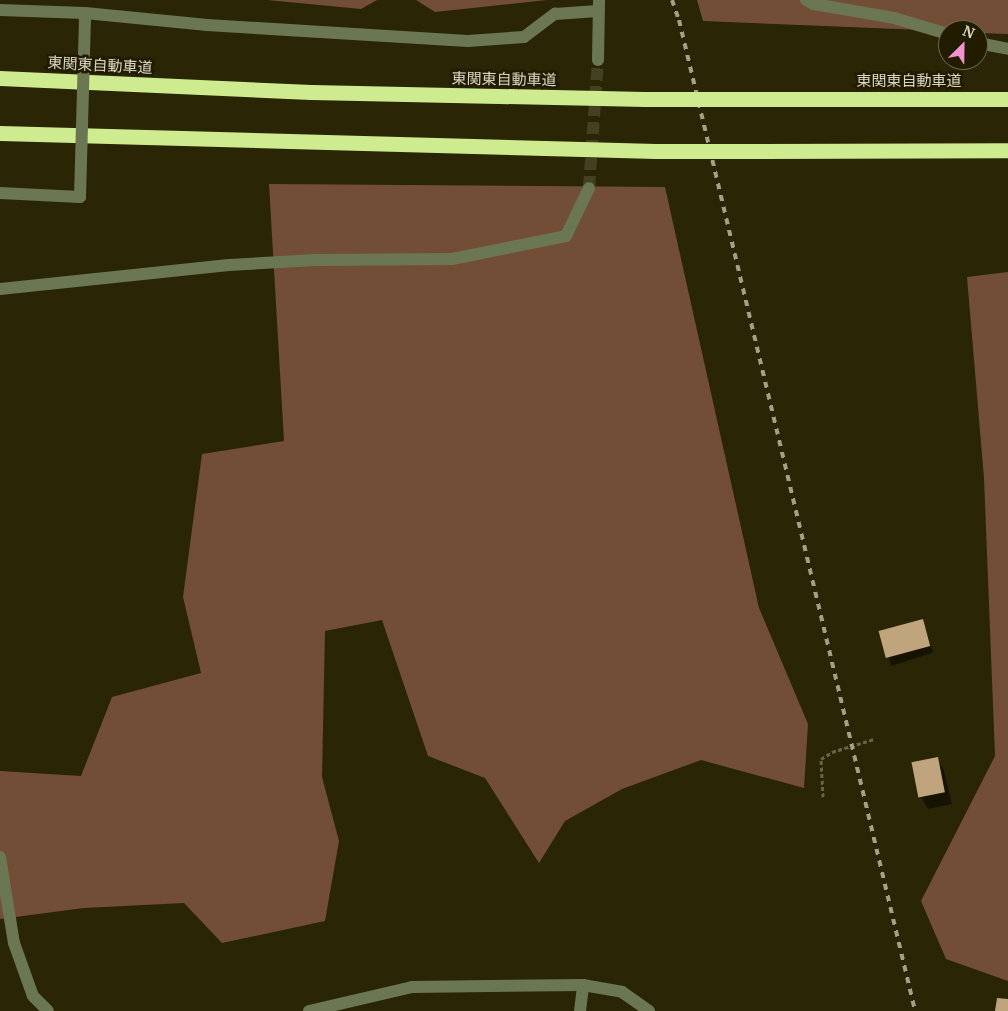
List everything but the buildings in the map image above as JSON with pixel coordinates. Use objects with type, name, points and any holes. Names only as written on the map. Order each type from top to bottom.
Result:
[{"type":"highway","name":"東関東自動車道","points":[[0,78],[312,92],[646,99],[1008,98]]},
{"type":"highway","points":[[0,133],[656,151],[1008,150]]},
{"type":"street","points":[[806,0],[814,4],[894,18],[938,31]]},
{"type":"street","points":[[0,10],[85,13],[207,24],[468,41],[524,37],[555,14],[599,6],[598,60]]},
{"type":"street","points":[[0,193],[80,197],[85,13]]},
{"type":"street","points":[[988,46],[1008,49]]},
{"type":"street","points":[[0,288],[228,265],[315,260],[452,259],[566,236],[589,188]]},
{"type":"street","points":[[0,857],[14,942],[33,996],[48,1011]]},
{"type":"street","points":[[309,1011],[412,987],[583,985],[622,992],[649,1011]]},
{"type":"street","points":[[580,1011],[583,985]]},
{"type":"path","points":[[823,797],[821,759],[832,752],[874,739]]},
{"type":"shaded area","points":[[267,0],[377,0],[361,9]]},
{"type":"shaded area","points":[[416,0],[547,0],[435,12]]},
{"type":"shaded area","points":[[697,0],[1008,0],[1008,34],[988,33],[988,20],[938,20],[938,31],[703,21]]},
{"type":"shaded area","points":[[269,184],[665,187],[759,608],[808,724],[804,788],[701,760],[622,789],[565,821],[539,863],[485,778],[428,756],[382,620],[325,631],[322,777],[339,841],[325,921],[222,943],[184,903],[84,908],[0,919],[0,771],[81,776],[112,697],[201,673],[183,597],[202,454],[284,441]]},
{"type":"shaded area","points":[[1008,272],[1008,981],[946,959],[921,901],[995,756],[984,478],[967,277]]},
{"type":"tunnel","points":[[589,188],[598,60]]},
{"type":"railway","points":[[672,0],[679,20],[915,1011]]}]
